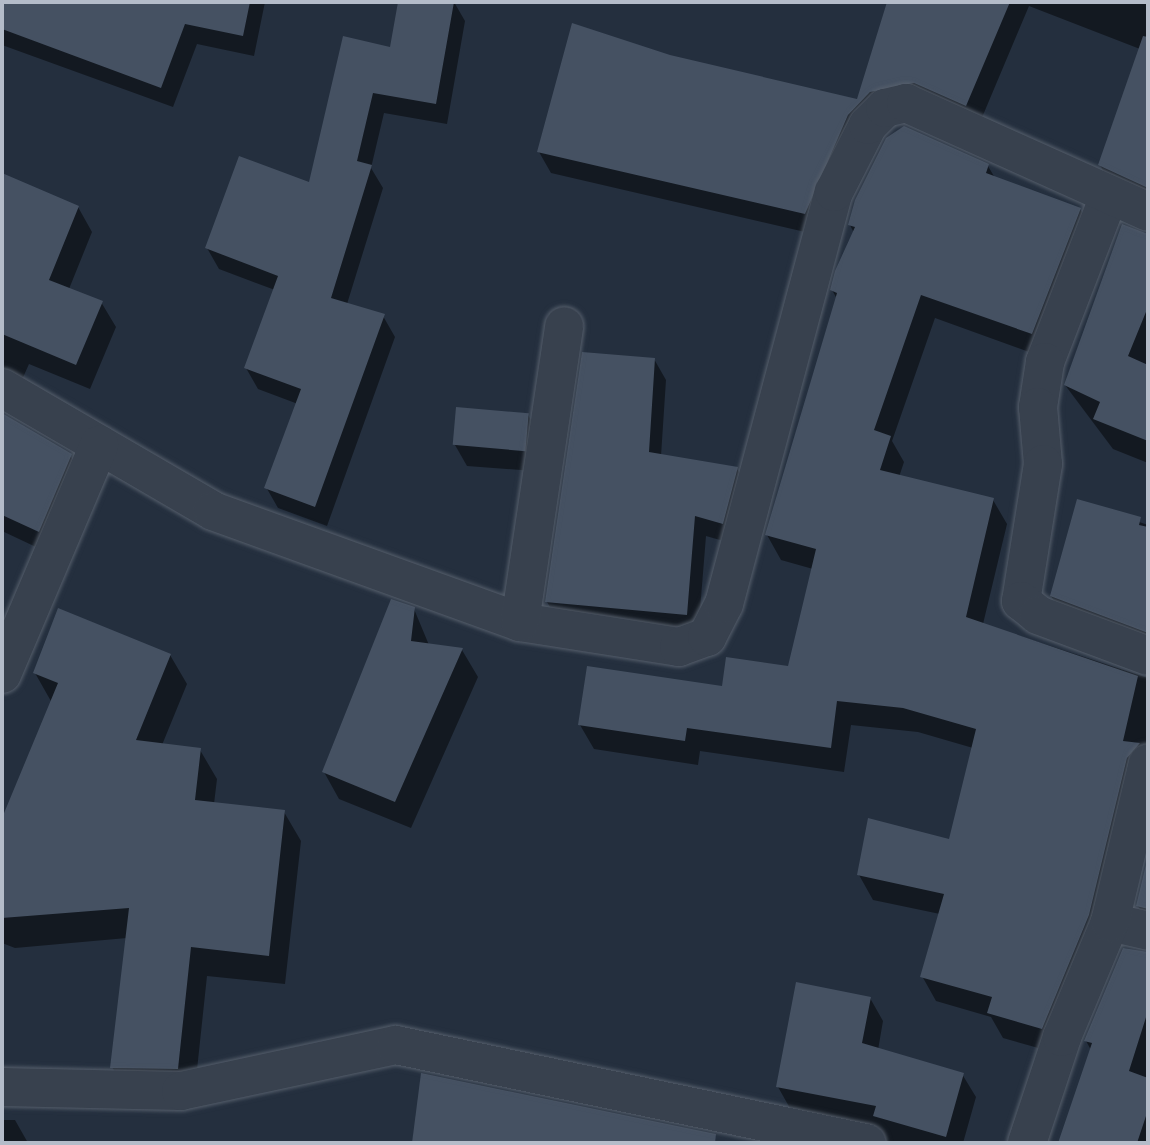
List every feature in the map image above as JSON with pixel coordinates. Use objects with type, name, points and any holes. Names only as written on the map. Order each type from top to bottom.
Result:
[{"type":"street","points":[[2,388],[213,511],[520,622],[679,647],[707,637],[748,530],[834,192],[868,125],[885,108],[906,103],[1148,212]]},
{"type":"street","points":[[1109,196],[1045,362],[1038,407],[1043,464],[1019,578],[1021,601],[1038,615],[1148,656]]},
{"type":"street","points":[[520,622],[564,326]]},
{"type":"street","points":[[2,674],[99,446]]},
{"type":"street","points":[[1027,1143],[1062,1037],[1110,922],[1148,763]]},
{"type":"street","points":[[1110,922],[1148,931]]},
{"type":"street","points":[[2,1087],[181,1091],[396,1045],[867,1143]]},
{"type":"building","points":[[2,2],[250,2],[243,36],[185,24],[161,88],[2,29]]},
{"type":"building","points":[[398,2],[454,2],[436,104],[373,93],[357,161],[372,165],[331,298],[385,314],[315,507],[264,488],[301,389],[244,368],[278,276],[205,248],[239,156],[309,182],[343,36],[390,47]]},
{"type":"building","points":[[887,2],[1010,2],[966,106],[914,83],[870,92],[848,115],[805,214],[537,152],[572,23],[670,55],[857,99]]},
{"type":"building","points":[[1143,36],[1148,37],[1148,188],[1098,165]]},
{"type":"building","points":[[904,126],[989,164],[986,173],[1081,208],[1032,334],[921,295],[874,430],[891,436],[880,470],[994,498],[966,617],[1138,676],[1123,741],[1140,743],[1127,758],[1089,915],[1042,1029],[987,1013],[992,997],[920,977],[944,894],[857,875],[868,818],[949,839],[976,729],[903,708],[837,701],[831,748],[687,728],[685,741],[578,725],[587,666],[722,686],[726,657],[788,666],[816,549],[765,535],[837,293],[830,290],[835,271],[855,227],[848,225],[855,200],[886,138]]},
{"type":"building","points":[[2,173],[79,206],[49,280],[103,301],[76,365],[2,334]]},
{"type":"building","points":[[1122,224],[1148,234],[1148,307],[1128,356],[1148,365],[1148,441],[1093,419],[1100,402],[1064,385]]},
{"type":"building","points":[[582,352],[655,358],[649,452],[738,467],[723,524],[695,516],[687,615],[545,602]]},
{"type":"building","points":[[456,407],[529,413],[525,451],[453,445]]},
{"type":"building","points":[[2,413],[72,454],[39,532],[2,515]]},
{"type":"building","points":[[1077,499],[1141,517],[1139,525],[1148,527],[1148,633],[1050,596]]},
{"type":"building","points":[[391,599],[415,607],[411,641],[463,648],[395,802],[322,772]]},
{"type":"building","points":[[58,608],[171,654],[136,740],[201,748],[195,800],[285,810],[269,956],[191,947],[178,1069],[110,1068],[129,908],[2,918],[2,818],[58,683],[33,673]]},
{"type":"building","points":[[1148,856],[1148,909],[1136,906]]},
{"type":"building","points":[[1123,948],[1148,952],[1148,1011],[1129,1071],[1148,1078],[1148,1110],[1137,1143],[1058,1143],[1092,1043],[1084,1041]]},
{"type":"building","points":[[796,982],[871,997],[862,1043],[964,1073],[946,1137],[873,1116],[876,1106],[776,1087]]},
{"type":"building","points":[[421,1073],[716,1134],[715,1143],[412,1143]]}]
